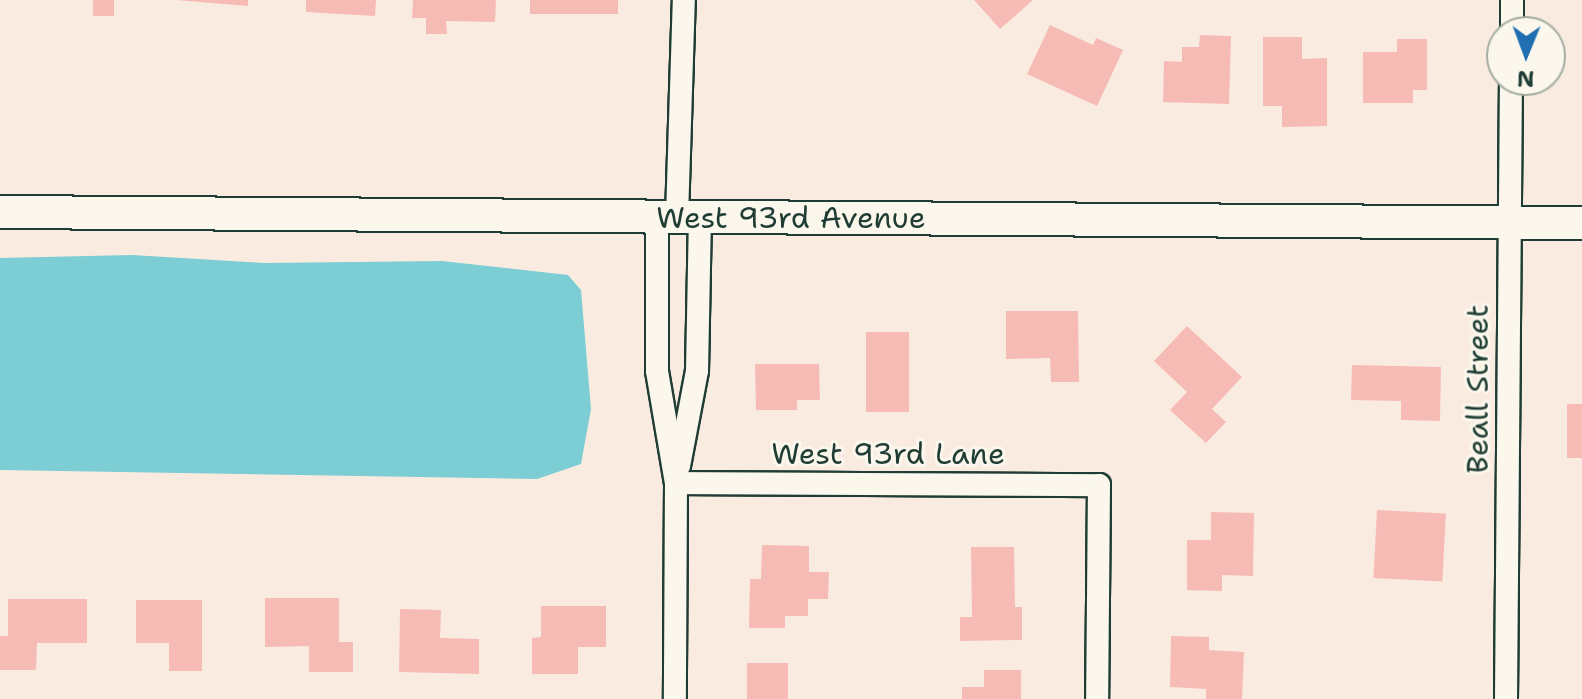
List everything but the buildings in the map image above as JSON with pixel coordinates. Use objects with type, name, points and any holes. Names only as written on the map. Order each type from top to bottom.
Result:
[{"type":"street","points":[[675,699],[676,483],[657,371],[678,217],[684,0]]},
{"type":"street","name":"Beall Street","points":[[1506,699],[1511,96]]},
{"type":"street","name":"West 93rd Avenue","points":[[0,212],[1582,223]]},
{"type":"street","points":[[676,483],[697,371],[678,217]]},
{"type":"street","name":"West 93rd Lane","points":[[676,483],[1099,485],[1097,699]]},
{"type":"water","points":[[132,255],[264,263],[442,261],[568,275],[581,290],[591,409],[581,464],[537,479],[0,470],[0,258]]}]
